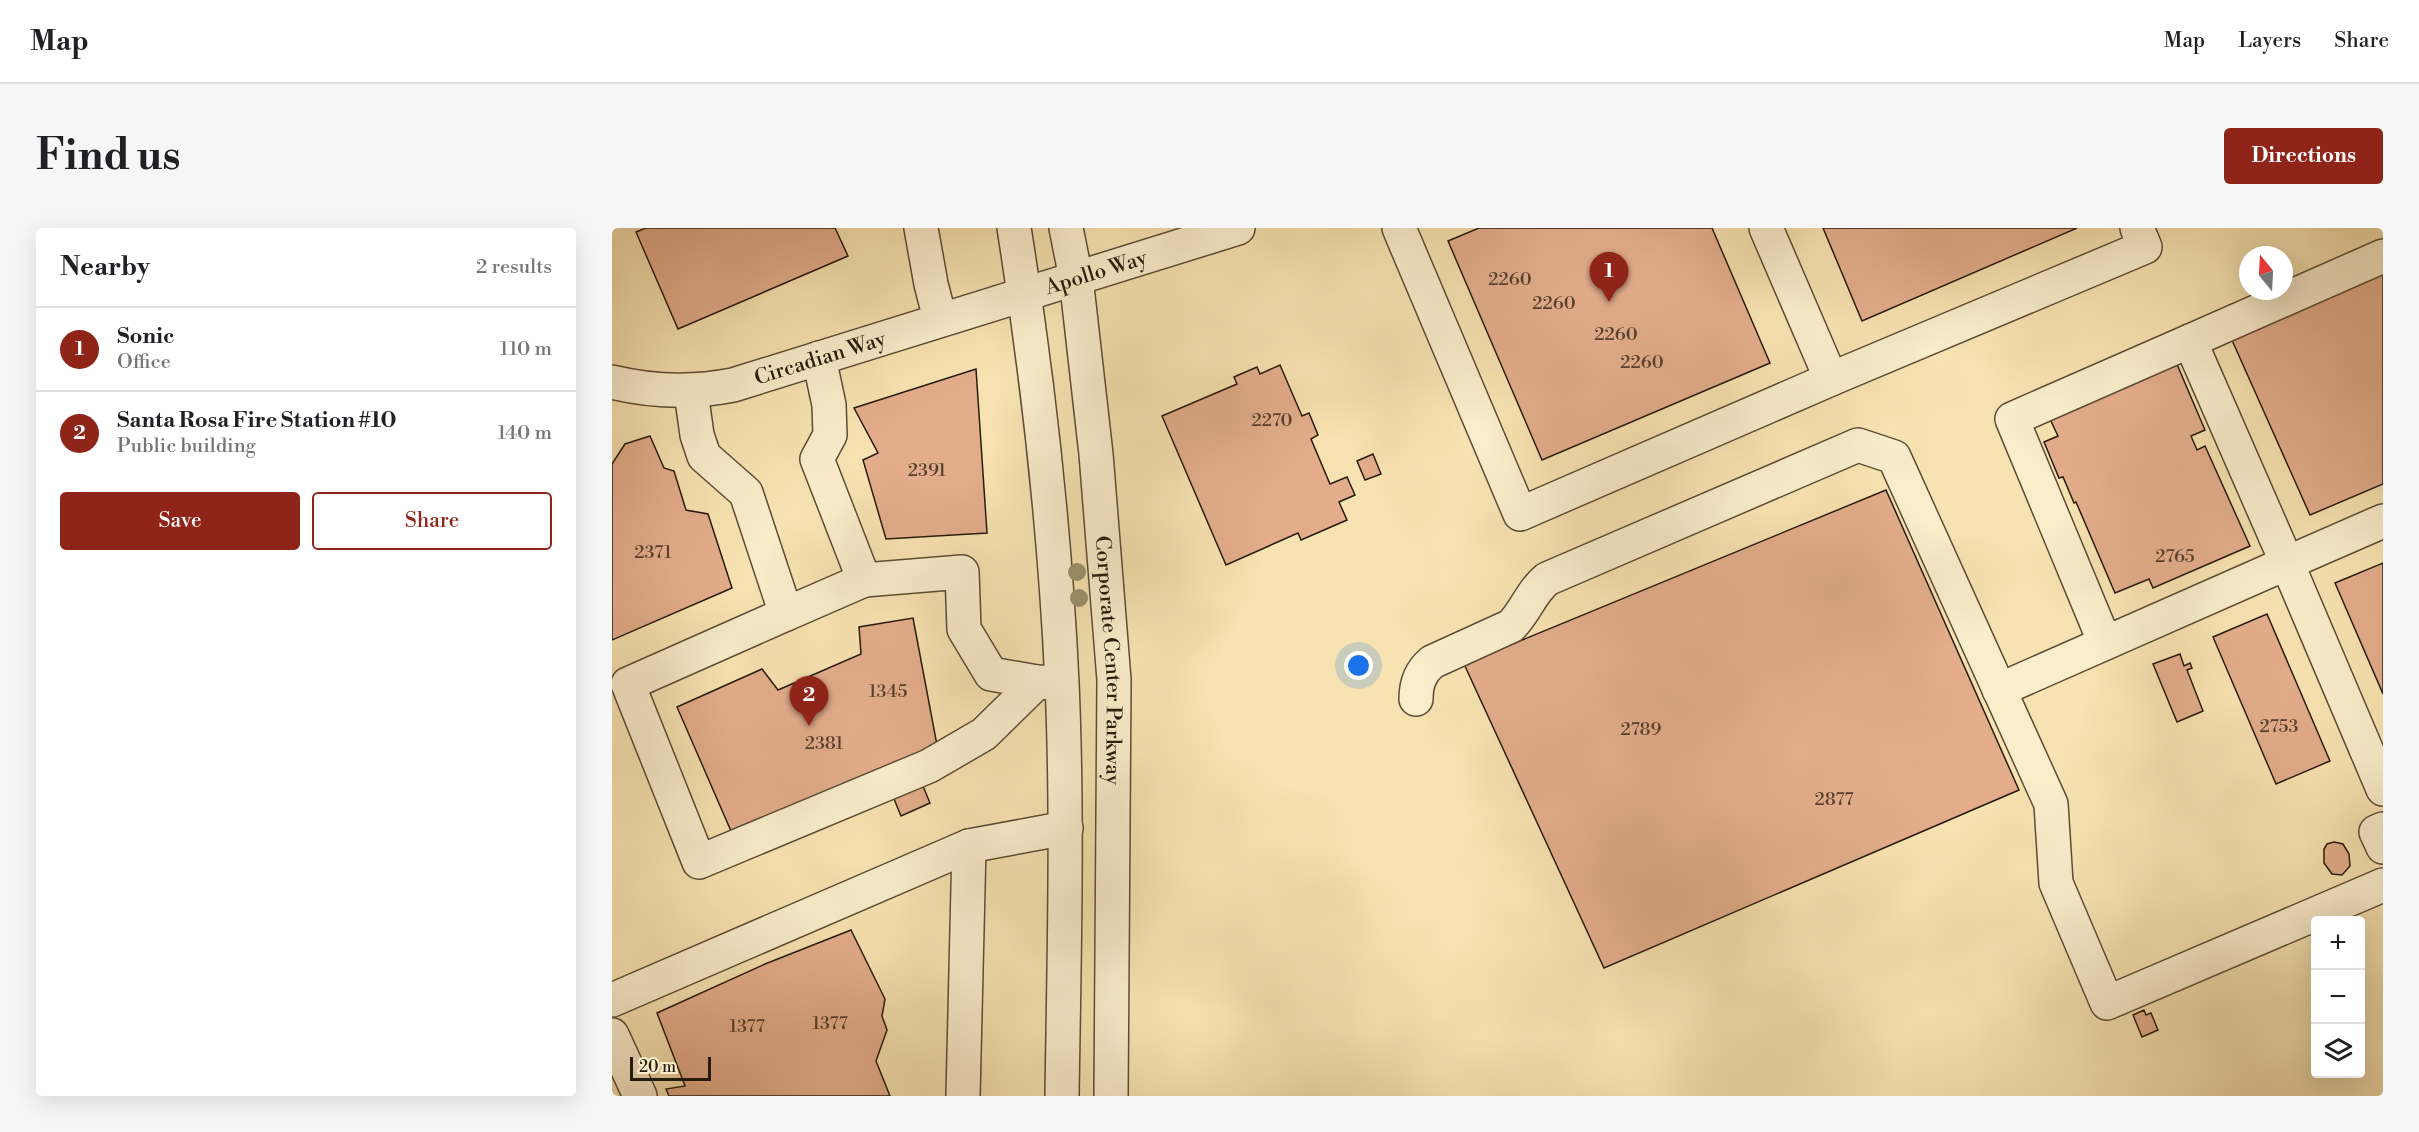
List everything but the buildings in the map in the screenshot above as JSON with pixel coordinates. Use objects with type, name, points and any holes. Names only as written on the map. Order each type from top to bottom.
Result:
[{"type":"street","points":[[921,228],[940,319]]},
{"type":"street","points":[[1014,228],[1025,294],[1048,498],[1049,683],[1066,828],[1062,1096]]},
{"type":"street","name":"Corporate Center Parkway","points":[[1066,228],[1076,278],[1096,454],[1113,680],[1111,1096]]},
{"type":"street","name":"Apollo Way","points":[[1025,294],[1238,228]]},
{"type":"street","points":[[1398,228],[1520,514],[1831,379],[2145,247],[2137,228]]},
{"type":"street","points":[[1766,228],[1831,379]]},
{"type":"street","points":[[2105,643],[2012,419],[2383,256]]},
{"type":"street","name":"Circadian Way","points":[[612,382],[652,390],[692,392],[734,386],[819,357],[1025,294]]},
{"type":"street","points":[[2190,341],[2383,789]]},
{"type":"street","points":[[819,357],[829,405],[830,435],[817,459],[864,579]]},
{"type":"street","points":[[692,392],[697,435],[704,456],[746,493],[786,614]]},
{"type":"street","points":[[1416,699],[1423,669],[1431,662],[1511,626],[1520,617],[1532,595],[1547,579],[1858,445],[1894,457],[2051,804],[2056,883],[2107,1003],[2383,885]]},
{"type":"street","points":[[1999,690],[2383,522]]},
{"type":"street","points":[[962,572],[964,629],[991,674],[1049,683],[984,734],[929,766],[699,862],[628,684],[864,579],[962,572]]},
{"type":"street","points":[[612,1000],[969,846],[1066,828]]},
{"type":"street","points":[[2383,829],[2376,832],[2383,847]]},
{"type":"street","points":[[963,1096],[969,846]]},
{"type":"street","points":[[612,1035],[639,1096]]},
{"type":"place","name":"Sonic","points":[[1609,302]]},
{"type":"place","name":"Santa Rosa Fire Station #10","points":[[809,726]]}]
